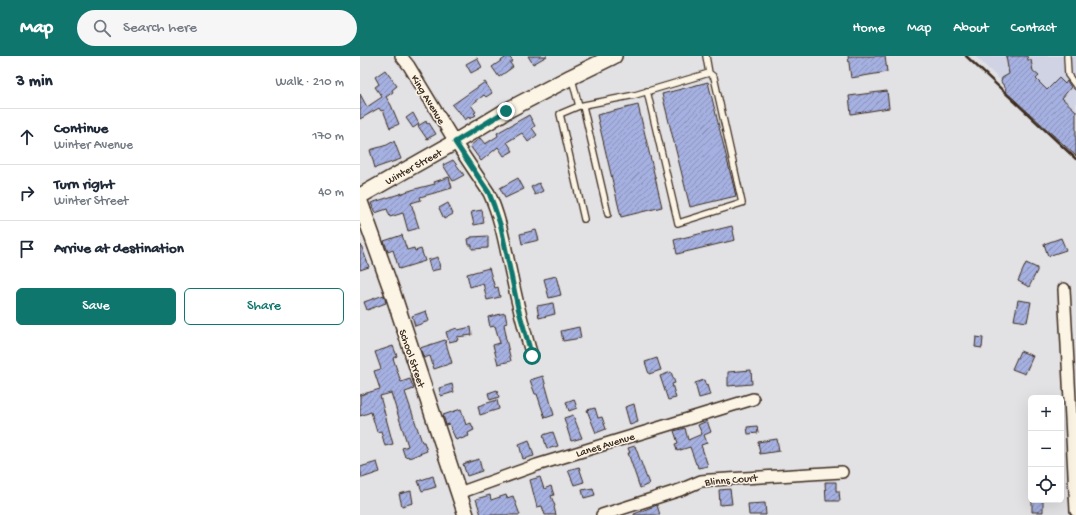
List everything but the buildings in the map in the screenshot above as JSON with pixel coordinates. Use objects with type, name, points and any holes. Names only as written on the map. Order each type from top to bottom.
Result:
[{"type":"street","name":"King Avenue","points":[[401,56],[409,66],[455,142],[489,193],[501,227],[518,308],[532,356]]},
{"type":"street","name":"Winter Street","points":[[360,196],[506,111],[571,77],[596,62],[614,56]]},
{"type":"street","name":"School Street","points":[[360,202],[466,515]]},
{"type":"street","points":[[1064,289],[1076,511]]},
{"type":"street","name":"Lanes Avenue","points":[[459,493],[537,465],[753,399]]},
{"type":"street","name":"Blinns Court","points":[[602,515],[680,490],[701,481],[842,472]]},
{"type":"lane","points":[[647,91],[678,223],[742,203],[714,77],[709,73],[706,56]]},
{"type":"lane","points":[[1067,56],[1068,75],[1076,86]]},
{"type":"lane","points":[[584,219],[560,114],[581,106],[647,91],[709,73]]},
{"type":"lane","points":[[571,77],[581,106],[608,214]]},
{"type":"shaded area","points":[[975,56],[1076,56],[1076,153]]},
{"type":"railway","points":[[966,56],[1076,159]]},
{"type":"route","points":[[506,111],[455,142],[489,193],[494,206],[501,227],[518,308],[532,356]]}]
